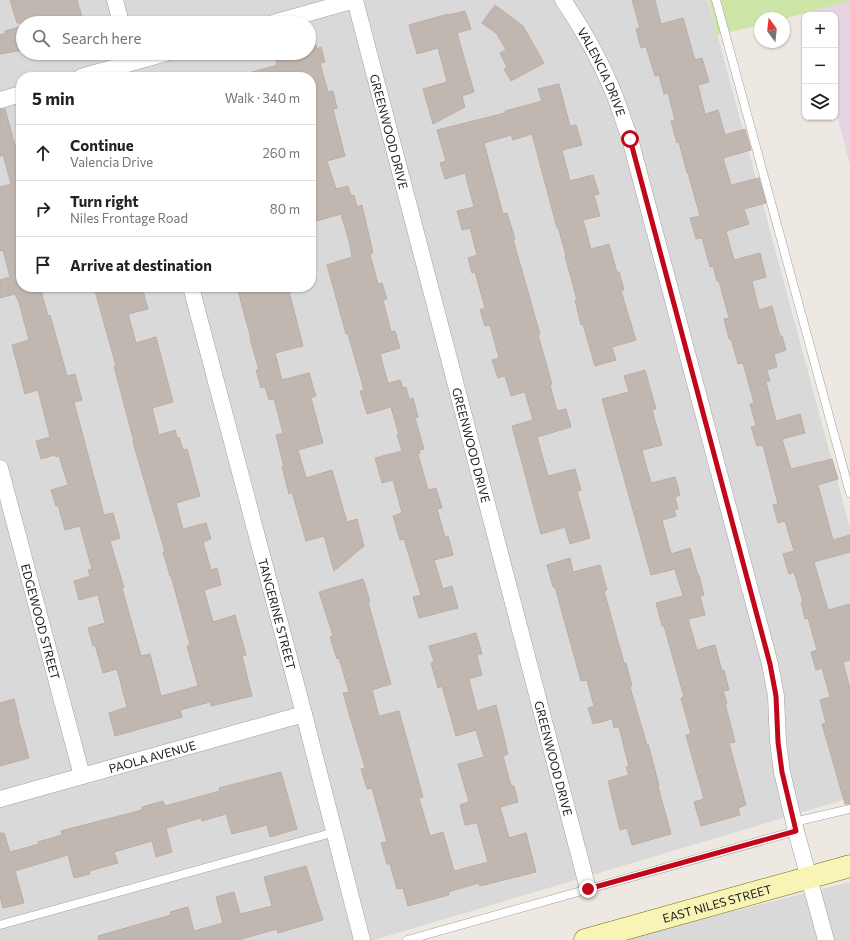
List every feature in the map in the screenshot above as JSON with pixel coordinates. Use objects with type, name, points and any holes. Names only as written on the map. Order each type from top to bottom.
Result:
[{"type":"main road","name":"EAST NILES STREET","points":[[585,940],[850,866]]},
{"type":"street","points":[[115,0],[119,16]]},
{"type":"street","points":[[298,16],[355,0]]},
{"type":"street","name":"GREENWOOD DRIVE","points":[[355,0],[588,889]]},
{"type":"street","name":"VALENCIA DRIVE","points":[[563,0],[594,51],[613,90],[630,139],[770,664],[776,696],[778,742],[782,772],[795,827],[826,940]]},
{"type":"street","points":[[101,72],[144,60]]},
{"type":"street","points":[[0,100],[16,95]]},
{"type":"street","name":"TANGERINE STREET","points":[[192,292],[362,940]]},
{"type":"street","name":"EDGEWOOD STREET","points":[[0,468],[82,776]]},
{"type":"street","name":"PAOLA AVENUE","points":[[0,799],[304,714]]},
{"type":"lane","points":[[716,0],[850,493]]},
{"type":"lane","points":[[407,940],[588,889],[850,809]]},
{"type":"lane","points":[[0,925],[334,832]]},
{"type":"shaded area","points":[[0,0],[708,0],[850,528],[850,798],[374,940],[0,940]]},
{"type":"shaded area","points":[[850,1],[850,165],[838,119],[838,12],[810,12]]},
{"type":"shaded area","points":[[850,882],[850,940],[618,940]]},
{"type":"green space","points":[[709,0],[850,0],[810,12],[802,12],[802,14],[790,17],[790,12],[754,12],[754,26],[717,35]]},
{"type":"building","points":[[10,0],[77,0],[82,16],[16,16],[16,20]]},
{"type":"building","points":[[632,0],[655,0],[661,24],[683,18],[695,60],[702,58],[709,82],[698,85],[705,114],[718,110],[725,135],[745,129],[751,150],[723,158],[731,185],[759,178],[766,203],[744,209],[749,224],[726,231],[734,260],[760,253],[766,277],[752,281],[759,310],[772,306],[780,336],[782,336],[786,350],[774,354],[777,367],[767,370],[770,381],[766,382],[776,421],[800,414],[805,433],[782,439],[791,469],[832,459],[838,479],[818,485],[833,540],[850,535],[850,552],[814,562],[828,610],[850,604],[850,660],[843,662],[850,689],[850,804],[845,804],[822,724],[826,723],[820,700],[830,697],[822,668],[816,670],[811,652],[817,650],[808,618],[805,619],[801,602],[803,602],[794,572],[789,574],[783,554],[794,551],[785,521],[778,523],[773,505],[778,504],[763,445],[757,446],[751,427],[756,426],[750,404],[754,403],[743,363],[738,364],[731,339],[729,339],[724,319],[729,318],[719,281],[717,281],[713,266],[710,267],[702,238],[696,239],[690,218],[700,216],[679,142],[677,143],[671,121],[675,120],[668,93],[664,94],[659,75],[655,76],[646,47],[641,48],[636,29],[640,28]]},
{"type":"building","points":[[495,5],[523,26],[544,63],[511,81],[504,69],[507,67],[500,53],[506,50],[496,33],[482,23]]},
{"type":"building","points":[[465,11],[471,29],[457,33],[474,92],[462,96],[465,107],[433,124],[423,89],[447,82],[438,48],[417,54],[409,25],[448,14]]},
{"type":"building","points":[[16,28],[16,51],[0,54],[0,35],[6,33],[5,31]]},
{"type":"building","points":[[316,45],[317,49],[321,47],[325,62],[320,63],[328,92],[333,91],[337,108],[333,109],[345,156],[327,161],[336,189],[348,186],[351,196],[354,195],[357,207],[362,205],[373,253],[370,254],[378,284],[382,283],[387,299],[383,300],[391,332],[395,331],[400,348],[380,354],[388,383],[400,380],[403,388],[406,387],[409,399],[413,398],[418,417],[415,418],[424,449],[419,450],[420,453],[418,454],[428,490],[436,488],[442,508],[437,509],[445,537],[448,536],[453,555],[434,560],[443,589],[452,586],[458,608],[419,618],[413,597],[421,595],[404,539],[400,540],[393,516],[402,513],[393,480],[382,483],[375,458],[402,451],[397,435],[399,435],[391,407],[367,414],[360,391],[364,390],[348,334],[346,334],[327,265],[352,257],[349,241],[341,214],[316,221],[316,72],[252,72],[277,65],[276,60],[316,60]]},
{"type":"building","points":[[559,84],[570,126],[576,125],[582,145],[562,150],[570,181],[593,175],[599,194],[594,195],[600,216],[583,220],[591,249],[609,244],[617,272],[619,272],[624,290],[621,291],[636,340],[612,347],[616,360],[595,366],[583,324],[581,325],[575,300],[577,300],[566,256],[532,134],[513,140],[511,135],[484,143],[503,214],[507,213],[515,239],[513,239],[540,334],[538,335],[552,384],[550,385],[557,411],[566,409],[571,427],[537,437],[548,476],[575,469],[581,490],[577,491],[590,538],[570,544],[565,527],[541,534],[512,426],[533,420],[525,392],[511,396],[505,376],[498,378],[492,360],[499,358],[490,325],[485,326],[480,310],[485,308],[475,272],[472,273],[468,258],[477,255],[470,228],[462,230],[457,211],[474,207],[465,173],[445,179],[440,163],[446,161],[437,130],[505,113],[505,111],[542,101],[538,89]]},
{"type":"building","points":[[0,109],[5,109],[16,149],[16,292],[41,292],[48,316],[50,315],[67,376],[75,374],[82,400],[74,402],[104,515],[113,513],[120,538],[110,541],[124,588],[122,588],[141,656],[150,654],[161,696],[198,686],[187,646],[190,645],[133,442],[114,366],[116,366],[95,292],[143,292],[148,309],[128,314],[136,343],[156,337],[173,402],[152,408],[159,435],[175,430],[183,450],[187,449],[200,496],[176,503],[183,529],[206,523],[211,539],[203,542],[211,570],[217,568],[221,585],[204,590],[213,622],[235,615],[246,655],[242,656],[252,696],[211,706],[210,702],[180,710],[182,717],[115,736],[109,713],[127,707],[117,669],[103,673],[95,645],[93,646],[88,628],[105,623],[98,595],[79,600],[74,581],[90,576],[88,570],[92,569],[80,526],[65,530],[58,505],[56,506],[51,490],[68,485],[59,456],[56,457],[55,455],[41,459],[36,441],[50,437],[38,390],[25,394],[12,345],[29,340],[18,299],[15,294],[0,298],[0,280],[10,277],[3,250],[0,251],[0,187],[11,184],[3,155],[0,156]]},
{"type":"building","points":[[238,292],[289,292],[303,346],[275,353],[282,380],[309,373],[316,396],[311,398],[323,443],[298,450],[306,478],[332,470],[347,522],[357,519],[364,546],[334,571],[324,536],[306,541],[292,492],[289,494],[276,435],[283,433],[274,399],[269,400],[265,387],[261,388],[256,370],[259,370]]},
{"type":"building","points":[[645,370],[656,409],[652,410],[662,445],[642,450],[651,483],[675,477],[680,495],[675,497],[678,509],[674,510],[676,516],[662,520],[671,554],[690,548],[699,575],[704,595],[700,596],[705,615],[688,619],[697,650],[715,645],[722,671],[724,670],[729,690],[723,691],[735,742],[729,743],[746,805],[738,808],[740,815],[701,826],[694,802],[704,799],[686,735],[691,734],[681,698],[684,697],[656,603],[683,596],[675,569],[651,575],[602,399],[629,392],[624,376]]},
{"type":"building","points":[[570,558],[573,572],[600,565],[607,590],[604,591],[624,663],[626,663],[632,686],[630,687],[647,745],[648,744],[671,834],[632,845],[627,828],[620,830],[608,781],[629,775],[626,767],[629,767],[619,727],[614,728],[612,719],[593,724],[588,708],[594,706],[587,680],[581,681],[555,587],[553,587],[547,565]]},
{"type":"building","points":[[363,579],[391,684],[372,690],[379,716],[399,711],[423,797],[419,798],[430,836],[443,832],[454,871],[488,862],[477,823],[465,825],[460,805],[469,802],[458,764],[484,757],[476,730],[456,736],[442,686],[438,688],[431,663],[434,662],[429,646],[476,633],[482,654],[477,655],[482,675],[469,679],[477,711],[496,705],[508,754],[503,756],[511,786],[514,786],[518,802],[500,807],[509,838],[526,833],[536,872],[480,886],[479,883],[448,892],[449,895],[408,906],[403,888],[397,889],[390,864],[387,864],[381,843],[387,842],[372,788],[367,789],[361,769],[365,768],[343,693],[349,692],[339,658],[337,659],[330,637],[333,636],[319,592]]},
{"type":"building","points":[[14,699],[29,758],[0,766],[0,703]]},
{"type":"building","points":[[281,772],[297,829],[270,837],[267,825],[232,834],[226,814],[202,821],[201,818],[166,828],[172,852],[156,857],[152,841],[114,852],[118,863],[89,871],[90,874],[74,878],[68,855],[15,871],[24,903],[3,908],[0,896],[0,833],[4,833],[10,852],[39,844],[38,842],[62,835],[61,831],[142,810],[142,807],[163,801],[165,806],[220,791],[219,788]]},
{"type":"building","points":[[306,866],[323,920],[278,933],[277,929],[238,940],[99,940],[98,936],[171,915],[170,912],[188,907],[194,931],[223,923],[216,897],[234,892],[240,914],[272,906],[264,877]]},
{"type":"route","points":[[588,889],[796,831],[782,772],[778,742],[776,696],[770,664],[630,139]]}]
